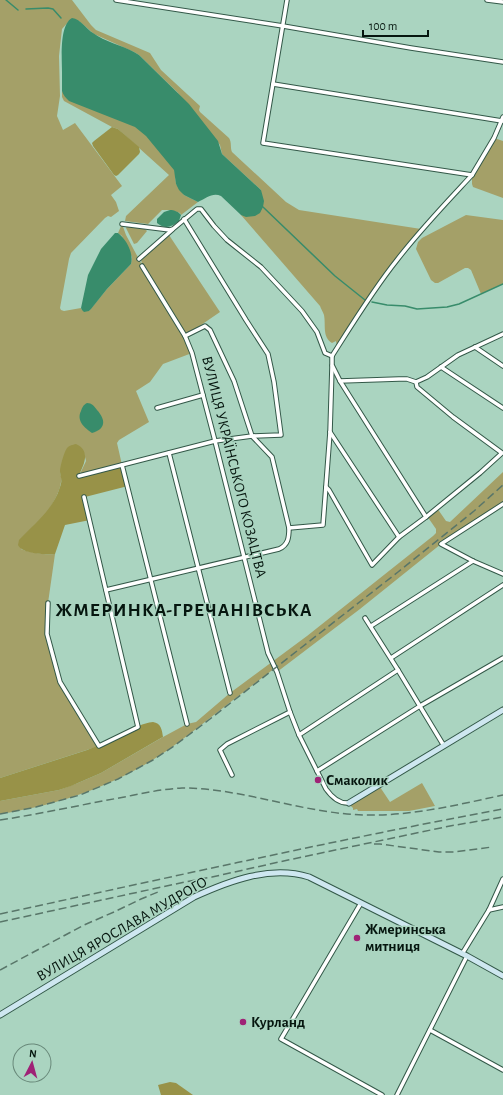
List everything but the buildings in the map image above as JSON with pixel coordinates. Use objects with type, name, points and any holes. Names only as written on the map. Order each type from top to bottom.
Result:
[{"type":"street","points":[[116,0],[503,62]]},
{"type":"street","points":[[287,0],[263,144],[472,175]]},
{"type":"street","points":[[487,0],[503,2]]},
{"type":"street","points":[[273,84],[502,119],[494,138],[472,175],[421,229],[396,261],[332,356],[330,432],[323,525],[288,528]]},
{"type":"street","points":[[139,259],[184,219],[197,209],[201,209],[227,240],[261,267],[302,311],[317,332],[325,352],[332,356]]},
{"type":"street","points":[[79,476],[216,441],[252,436],[281,435],[274,382],[268,354],[242,315],[184,219]]},
{"type":"street","points":[[122,224],[167,230],[173,229]]},
{"type":"street","name":"ВУЛИЦЯ УКРАЇНСЬКОГО КОЗАЦТВА","points":[[142,266],[185,336],[192,353],[216,441],[268,653],[277,672],[290,712],[299,735],[323,784],[329,793],[338,801],[343,804],[348,803]]},
{"type":"street","points":[[106,590],[283,547],[288,539],[288,528],[272,457],[252,436],[234,381],[210,330],[206,326],[185,336]]},
{"type":"street","points":[[340,381],[407,379],[416,382],[427,377],[458,355],[503,334]]},
{"type":"street","points":[[475,347],[503,366]]},
{"type":"street","points":[[332,365],[340,381],[426,517]]},
{"type":"street","points":[[441,367],[503,408]]},
{"type":"street","points":[[326,487],[372,565],[399,537],[480,474],[503,452],[453,417],[417,387],[416,382]]},
{"type":"street","points":[[157,408],[203,394]]},
{"type":"street","points":[[330,432],[399,537]]},
{"type":"street","points":[[169,453],[230,693]]},
{"type":"street","points":[[122,465],[187,724]]},
{"type":"street","points":[[48,604],[47,634],[60,682],[98,746],[138,727],[84,497]]},
{"type":"street","points":[[503,504],[441,544],[473,561],[503,574]]},
{"type":"street","points":[[371,626],[473,561]]},
{"type":"street","points":[[391,658],[503,585]]},
{"type":"street","points":[[365,618],[444,746]]},
{"type":"street","points":[[317,771],[420,706],[503,658]]},
{"type":"street","points":[[299,735],[398,670]]},
{"type":"street","points":[[348,803],[503,710]]},
{"type":"street","points":[[232,775],[220,750],[226,744],[290,712]]},
{"type":"street","name":"ВУЛИЦЯ ЯРОСЛАВА МУДРОГО","points":[[0,1015],[194,897],[215,888],[256,875],[297,873],[309,877],[465,955],[503,976]]},
{"type":"street","points":[[397,1095],[503,879]]},
{"type":"street","points":[[361,903],[280,1039],[382,1095]]},
{"type":"street","points":[[489,910],[503,907]]},
{"type":"street","points":[[430,1030],[503,1070]]},
{"type":"shaded area","points":[[0,0],[72,0],[96,30],[150,53],[161,70],[200,106],[200,112],[229,138],[232,152],[286,202],[299,210],[421,229],[396,261],[337,348],[336,341],[332,343],[327,338],[324,315],[320,306],[241,215],[254,213],[261,190],[222,154],[220,145],[177,92],[139,55],[94,34],[79,21],[70,20],[62,29],[59,56],[60,96],[57,116],[63,130],[75,123],[122,186],[111,195],[116,202],[119,211],[111,217],[108,216],[105,218],[71,253],[60,308],[61,310],[64,311],[81,308],[82,310],[89,311],[107,289],[131,264],[132,257],[122,236],[118,233],[122,224],[126,235],[142,265],[141,259],[169,235],[220,312],[185,336],[192,353],[163,364],[150,382],[136,391],[149,422],[119,440],[117,443],[122,465],[79,476],[86,461],[84,453],[60,473],[61,481],[55,498],[44,517],[21,549],[29,552],[55,554],[48,603],[47,626],[60,682],[99,746],[0,778]]},
{"type":"shaded area","points":[[72,18],[81,22],[90,31],[98,36],[139,55],[189,104],[218,141],[222,154],[261,190],[264,201],[260,213],[255,216],[246,217],[241,215],[221,196],[218,195],[210,196],[198,202],[184,195],[176,184],[174,170],[146,136],[135,127],[68,100],[62,91],[62,43],[65,28]]},
{"type":"shaded area","points":[[62,91],[136,125],[174,164],[176,184],[184,195],[198,202],[181,215],[180,213],[170,210],[162,210],[148,224],[125,221],[126,216],[169,175],[118,129],[64,101]]},
{"type":"shaded area","points":[[112,127],[118,129],[139,147],[140,152],[116,176],[92,143]]},
{"type":"shaded area","points":[[494,138],[503,141],[503,198],[473,187],[472,184],[472,175]]},
{"type":"shaded area","points":[[170,210],[176,211],[181,215],[179,221],[168,227],[157,223],[157,219],[164,212]]},
{"type":"shaded area","points":[[466,215],[503,220],[503,284],[481,294],[471,270],[468,268],[465,268],[438,283],[435,283],[431,280],[416,249],[418,242],[422,238]]},
{"type":"shaded area","points":[[127,226],[145,229],[147,231],[137,243],[134,244],[126,228]]},
{"type":"shaded area","points":[[115,233],[118,233],[121,236],[129,247],[132,260],[131,264],[107,289],[91,309],[84,312],[81,308],[88,275],[101,249]]},
{"type":"shaded area","points":[[87,403],[94,406],[102,417],[103,421],[102,427],[92,433],[80,421],[82,408]]},
{"type":"shaded area","points":[[76,444],[84,450],[85,454],[84,462],[79,475],[122,465],[128,486],[85,497],[90,520],[65,525],[55,554],[40,554],[29,552],[20,548],[18,545],[19,540],[43,516],[53,503],[61,484],[60,469],[62,460],[67,448]]},
{"type":"shaded area","points":[[503,472],[503,504],[441,544],[360,609],[277,672],[275,668],[189,735],[166,751],[133,771],[97,788],[59,801],[20,811],[0,814],[0,801],[59,790],[78,783],[101,773],[187,724],[196,722],[230,693],[307,636],[433,536],[436,533],[436,529],[427,516],[437,508],[446,521],[450,522]]},
{"type":"shaded area","points":[[153,722],[158,724],[162,729],[163,737],[101,773],[59,790],[0,801],[0,778],[87,750],[146,723]]},
{"type":"shaded area","points":[[422,783],[435,806],[409,811],[358,811],[357,809],[353,810],[350,805],[380,787],[390,802]]},
{"type":"shaded area","points":[[170,1082],[176,1083],[193,1095],[161,1095],[158,1085]]},
{"type":"waterway","points":[[6,0],[18,10]]},
{"type":"waterway","points":[[26,9],[53,9],[61,18]]},
{"type":"waterway","points":[[263,207],[335,276],[365,300]]},
{"type":"waterway","points":[[372,302],[417,309],[447,307],[459,304],[503,284]]},
{"type":"railway","points":[[0,814],[36,807],[80,795],[118,779],[153,760],[210,719],[398,572],[474,511],[503,485]]},
{"type":"railway","points":[[0,820],[166,789],[182,788],[223,791],[306,808],[347,814],[367,815],[406,813],[503,795]]},
{"type":"railway","points":[[0,914],[314,846],[503,809]]},
{"type":"railway","points":[[0,922],[450,826],[503,817]]},
{"type":"railway","points":[[374,844],[439,852],[454,852],[492,847]]},
{"type":"railway","points":[[0,970],[84,925],[158,892]]},
{"type":"place","name":"Смаколик","points":[[318,780]]},
{"type":"place","name":"Жмеринська митниця","points":[[357,938]]},
{"type":"place","name":"Курланд","points":[[243,1022]]},
{"type":"district","name":"ЖМЕРИНКА-ГРЕЧАНІВСЬКА","points":[[184,610]]}]
